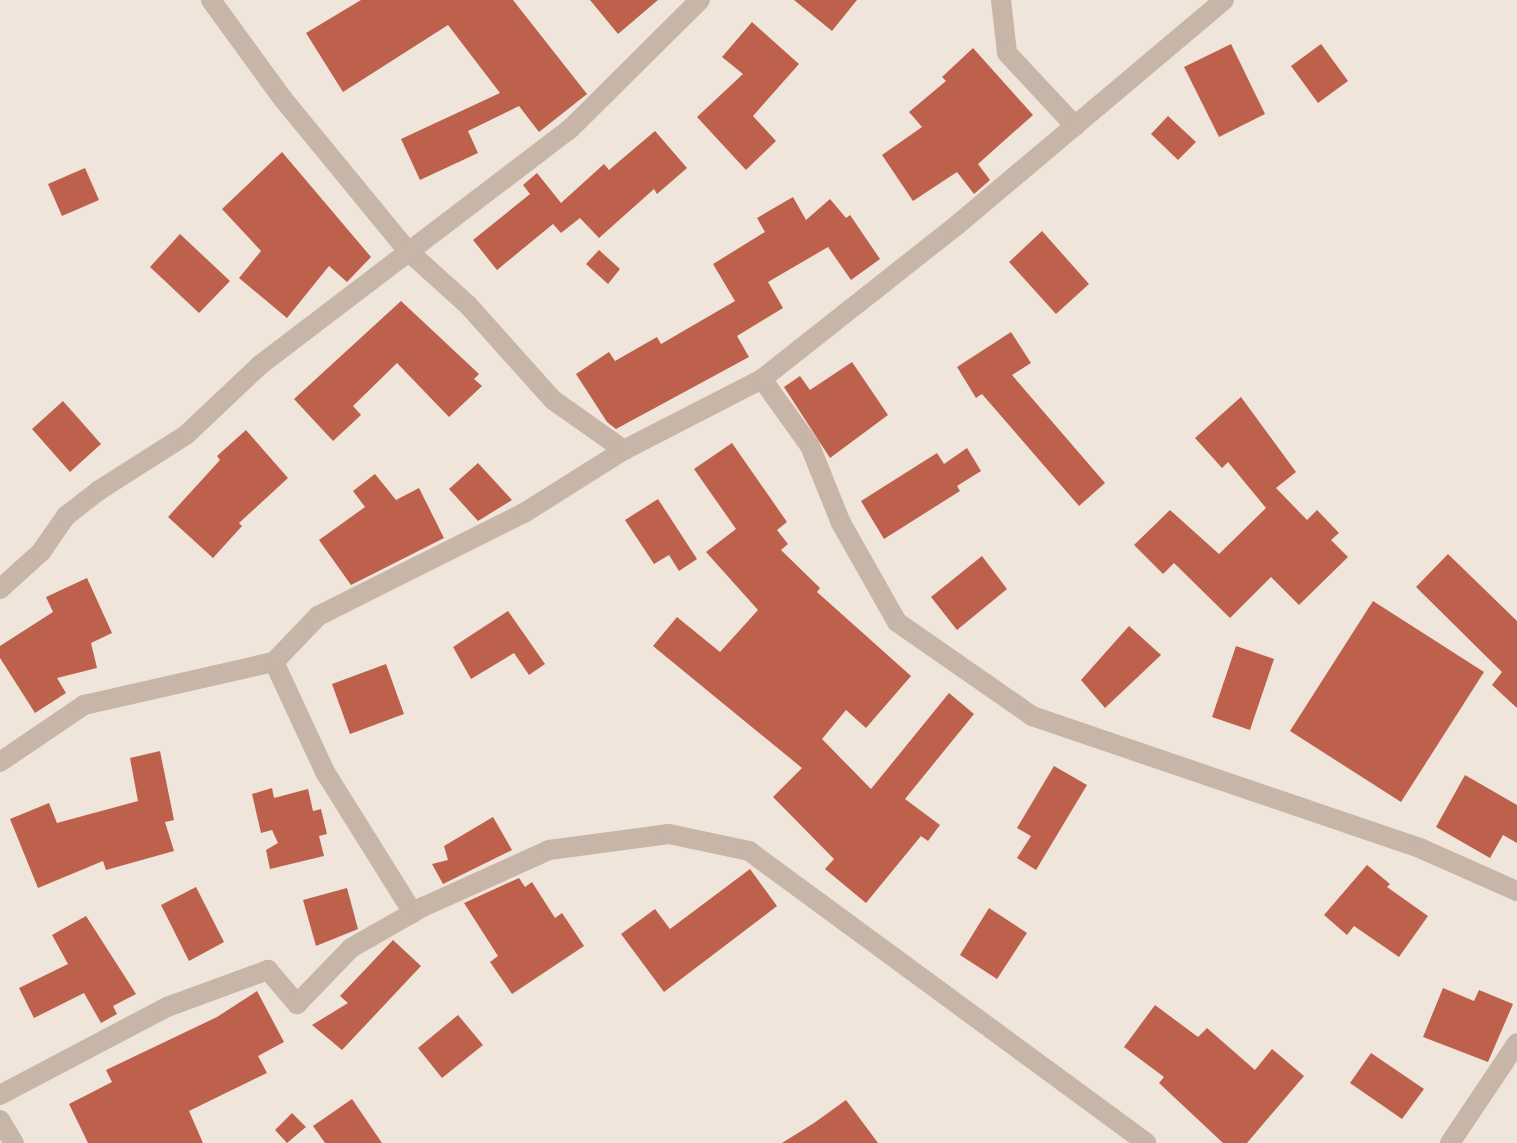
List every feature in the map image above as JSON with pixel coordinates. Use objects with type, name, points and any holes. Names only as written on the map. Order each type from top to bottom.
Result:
[{"type":"street","points":[[211,0],[283,99],[408,251],[468,305],[553,400],[624,450]]},
{"type":"street","points":[[0,589],[41,552],[66,516],[186,435],[260,365],[570,129],[700,0]]},
{"type":"street","points":[[1001,0],[1007,53],[1075,126]]},
{"type":"street","points":[[0,762],[84,705],[274,662],[318,616],[524,513],[624,450],[762,379],[1075,126],[1224,0]]},
{"type":"street","points":[[762,379],[810,446],[841,523],[897,622],[1032,716],[1422,849],[1517,891]]},
{"type":"street","points":[[274,662],[325,772],[413,913]]},
{"type":"street","points":[[0,1095],[167,1007],[268,970],[297,1004],[351,948],[413,913],[549,850],[669,834],[749,851],[1146,1143]]},
{"type":"street","points":[[1450,1143],[1517,1043]]},
{"type":"street","points":[[0,1120],[14,1143]]},
{"type":"building","points":[[361,0],[513,0],[587,94],[539,132],[519,106],[468,131],[478,153],[420,180],[401,139],[500,93],[448,25],[343,92],[306,33]]},
{"type":"building","points":[[590,0],[658,0],[618,34]]},
{"type":"building","points":[[794,0],[857,0],[832,31]]},
{"type":"building","points":[[752,22],[799,64],[753,116],[776,141],[746,170],[697,117],[743,74],[722,57]]},
{"type":"building","points":[[1231,44],[1265,114],[1219,137],[1184,67]]},
{"type":"building","points":[[1321,44],[1348,81],[1318,103],[1291,66]]},
{"type":"building","points":[[973,48],[1033,115],[978,164],[990,180],[974,194],[957,172],[913,201],[882,155],[922,127],[909,112],[946,81],[942,77]]},
{"type":"building","points":[[1168,116],[1196,142],[1178,160],[1151,134]]},
{"type":"building","points":[[655,131],[687,168],[657,194],[654,189],[599,238],[580,218],[561,233],[553,224],[497,270],[473,240],[530,194],[523,185],[537,173],[561,203],[604,164],[609,170]]},
{"type":"building","points":[[282,152],[371,257],[347,282],[329,266],[287,318],[239,278],[261,251],[222,209]]},
{"type":"building","points":[[85,168],[99,200],[62,216],[48,184]]},
{"type":"building","points":[[793,197],[806,220],[830,199],[846,218],[850,215],[880,259],[851,280],[828,247],[768,282],[783,308],[737,336],[749,357],[616,429],[607,422],[576,374],[609,352],[615,361],[657,337],[661,344],[735,301],[713,264],[765,232],[757,218]]},
{"type":"building","points":[[1042,231],[1089,284],[1056,314],[1009,262]]},
{"type":"building","points":[[180,234],[230,281],[199,313],[150,267]]},
{"type":"building","points":[[599,250],[620,269],[608,284],[586,264]]},
{"type":"building","points":[[401,301],[479,374],[474,379],[482,386],[449,417],[397,363],[353,406],[361,415],[333,441],[294,399]]},
{"type":"building","points":[[1011,332],[1031,363],[1012,375],[1105,483],[1079,506],[982,394],[976,398],[957,367]]},
{"type":"building","points":[[852,362],[888,415],[830,458],[784,387],[800,376],[810,390]]},
{"type":"building","points":[[1241,397],[1296,472],[1276,488],[1307,520],[1317,510],[1339,533],[1331,540],[1348,557],[1299,605],[1271,577],[1230,618],[1174,563],[1163,574],[1134,545],[1170,510],[1219,554],[1266,508],[1228,462],[1222,468],[1195,438]]},
{"type":"building","points":[[63,401],[101,444],[70,472],[32,429]]},
{"type":"building","points":[[246,430],[288,478],[239,523],[242,526],[213,558],[168,517],[220,460],[217,456]]},
{"type":"building","points":[[732,443],[787,522],[777,530],[788,544],[781,550],[820,588],[817,592],[911,676],[866,728],[846,710],[822,739],[871,789],[949,693],[974,714],[905,799],[940,825],[928,841],[921,836],[866,903],[825,869],[834,859],[773,797],[802,768],[653,646],[677,617],[720,652],[758,610],[706,552],[736,529],[694,469]]},
{"type":"building","points":[[967,448],[981,471],[957,486],[960,491],[884,539],[861,501],[937,453],[944,464]]},
{"type":"building","points":[[478,463],[512,500],[478,521],[449,489]]},
{"type":"building","points":[[375,474],[396,500],[419,488],[444,538],[351,585],[319,540],[365,507],[353,491]]},
{"type":"building","points":[[658,499],[697,559],[679,571],[669,555],[654,564],[625,520]]},
{"type":"building","points":[[1448,554],[1517,621],[1517,708],[1492,685],[1502,672],[1416,587]]},
{"type":"building","points":[[982,556],[1007,589],[957,630],[931,597]]},
{"type":"building","points":[[87,578],[112,633],[91,643],[97,668],[57,678],[66,693],[35,713],[0,658],[0,646],[53,612],[46,597]]},
{"type":"building","points":[[1373,601],[1484,672],[1401,802],[1290,731]]},
{"type":"building","points":[[508,611],[545,664],[529,675],[514,653],[471,679],[453,647]]},
{"type":"building","points":[[1129,626],[1161,655],[1105,708],[1081,680]]},
{"type":"building","points":[[1236,646],[1274,659],[1250,730],[1212,717]]},
{"type":"building","points":[[386,664],[404,714],[350,734],[332,684]]},
{"type":"building","points":[[160,751],[174,820],[165,822],[174,851],[106,870],[103,861],[38,888],[10,819],[49,803],[57,823],[138,801],[130,758]]},
{"type":"building","points":[[1054,766],[1087,785],[1036,870],[1017,858],[1031,836],[1017,828]]},
{"type":"building","points":[[1465,775],[1517,805],[1517,843],[1503,835],[1490,858],[1436,827]]},
{"type":"building","points":[[272,788],[274,798],[308,789],[313,811],[321,809],[327,834],[319,836],[324,856],[270,869],[266,850],[278,843],[272,830],[261,833],[252,794]]},
{"type":"building","points":[[493,817],[512,850],[443,884],[432,864],[448,860],[444,846]]},
{"type":"building","points":[[1367,865],[1390,884],[1387,887],[1428,916],[1399,957],[1354,926],[1347,935],[1324,915]]},
{"type":"building","points":[[750,869],[777,906],[664,992],[621,934],[655,909],[670,929]]},
{"type":"building","points":[[519,878],[525,887],[532,882],[555,918],[562,913],[584,946],[512,994],[490,962],[498,956],[464,903]]},
{"type":"building","points":[[196,887],[224,942],[189,961],[161,905]]},
{"type":"building","points":[[347,888],[358,929],[316,946],[303,900]]},
{"type":"building","points":[[989,908],[1027,933],[997,979],[960,955]]},
{"type":"building","points":[[86,916],[136,994],[113,1006],[117,1014],[101,1023],[84,993],[34,1018],[19,988],[68,964],[52,935]]},
{"type":"building","points":[[393,940],[421,966],[342,1050],[312,1025],[348,1003],[340,996]]},
{"type":"building","points":[[1443,988],[1474,1001],[1479,990],[1513,1004],[1488,1062],[1423,1037]]},
{"type":"building","points":[[257,991],[284,1042],[258,1056],[267,1073],[189,1111],[203,1143],[88,1143],[69,1104],[112,1082],[106,1070],[217,1017]]},
{"type":"building","points":[[1155,1005],[1198,1037],[1207,1028],[1255,1070],[1272,1049],[1304,1076],[1247,1143],[1223,1143],[1159,1083],[1164,1077],[1124,1047]]},
{"type":"building","points":[[458,1015],[483,1045],[442,1078],[418,1048]]},
{"type":"building","points":[[1371,1053],[1424,1089],[1402,1119],[1350,1083]]},
{"type":"building","points":[[352,1099],[382,1143],[325,1143],[313,1126]]},
{"type":"building","points":[[846,1100],[878,1143],[782,1143],[814,1123]]},
{"type":"building","points":[[292,1113],[306,1127],[287,1143],[275,1130]]}]
